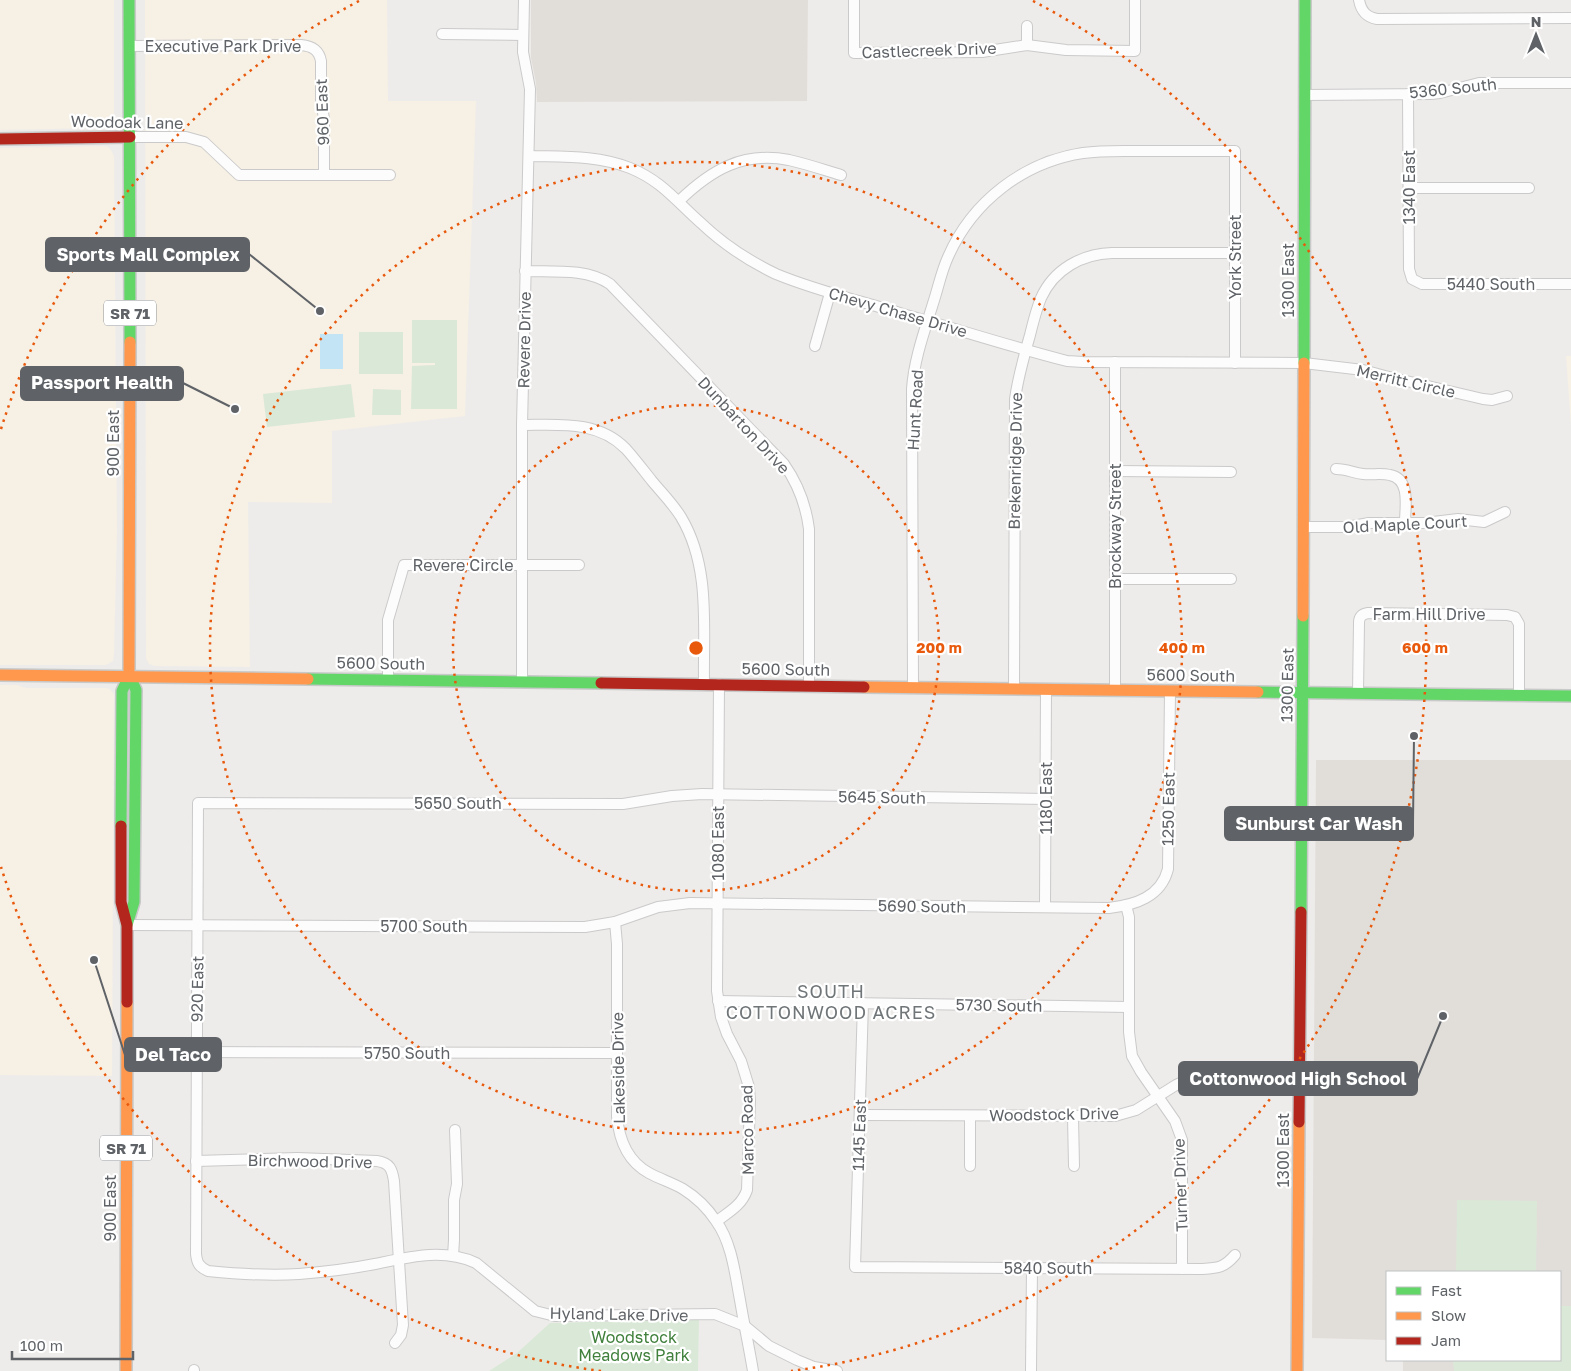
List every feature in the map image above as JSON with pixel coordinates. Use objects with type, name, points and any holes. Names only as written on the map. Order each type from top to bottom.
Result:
[{"type":"main road","name":"900 East","points":[[126,1371],[127,925],[122,902],[122,691],[129,676],[129,0]]},
{"type":"main road","name":"1300 East","points":[[1297,1371],[1304,527],[1305,0]]},
{"type":"main road","name":"Woodoak Lane","points":[[0,138],[130,137]]},
{"type":"main road","name":"5600 South","points":[[0,675],[1571,696]]},
{"type":"street","name":"Revere Drive","points":[[522,681],[522,425],[530,89],[524,58],[524,0]]},
{"type":"street","name":"Castlecreek Drive","points":[[854,0],[854,53],[982,52],[1027,45],[1072,51],[1135,51],[1135,0]]},
{"type":"street","points":[[1359,0],[1364,12],[1368,16],[1377,19],[1571,18]]},
{"type":"street","points":[[1027,26],[1027,45]]},
{"type":"street","points":[[442,34],[523,35]]},
{"type":"street","name":"Executive Park Drive","points":[[129,46],[301,45],[309,46],[316,50]]},
{"type":"street","name":"960 East","points":[[316,50],[320,55],[321,61],[324,175]]},
{"type":"street","name":"5360 South","points":[[1305,95],[1440,93],[1479,83],[1571,83]]},
{"type":"street","name":"1340 East","points":[[1408,94],[1409,269],[1412,279]]},
{"type":"street","name":"Woodoak Lane","points":[[130,137],[186,137],[204,142],[239,175],[390,175]]},
{"type":"street","name":"Hunt Road","points":[[913,687],[912,389],[915,368],[945,265],[960,234],[987,200],[998,191],[1022,174],[1058,158],[1096,151],[1235,151]]},
{"type":"street","name":"York Street","points":[[1235,151],[1235,363]]},
{"type":"street","name":"Chevy Chase Drive","points":[[529,156],[586,158],[620,164],[652,179],[670,192],[713,234],[742,255],[790,280],[1067,361],[1304,363]]},
{"type":"street","points":[[679,201],[708,176],[727,166],[748,160],[769,158],[786,160],[841,175]]},
{"type":"street","points":[[1409,188],[1529,188]]},
{"type":"street","name":"Brekenridge Drive","points":[[1014,688],[1014,412],[1016,386],[1040,300],[1048,285],[1059,272],[1080,259],[1104,253],[1235,254]]},
{"type":"street","name":"Dunbarton Drive","points":[[525,271],[586,274],[610,284],[784,464],[791,474],[801,495],[808,523],[809,686]]},
{"type":"street","name":"5440 South","points":[[1412,279],[1422,284],[1571,284]]},
{"type":"street","points":[[815,346],[830,293]]},
{"type":"street","name":"Brockway Street","points":[[1115,362],[1115,690]]},
{"type":"street","name":"Merritt Circle","points":[[1304,363],[1363,370],[1483,399],[1492,400],[1507,396]]},
{"type":"street","points":[[522,425],[577,425],[607,435],[626,449],[675,508],[691,537],[700,568],[703,590],[704,684]]},
{"type":"street","points":[[1336,469],[1361,474],[1390,475],[1400,479],[1405,491],[1406,522]]},
{"type":"street","points":[[1115,472],[1231,472]]},
{"type":"street","name":"Old Maple Court","points":[[1304,527],[1346,528],[1369,523],[1429,522],[1458,519],[1484,522],[1504,512]]},
{"type":"street","name":"Revere Circle","points":[[388,680],[388,620],[404,566],[579,566]]},
{"type":"street","points":[[1115,579],[1231,579]]},
{"type":"street","name":"Farm Hill Drive","points":[[1358,693],[1359,624],[1363,614],[1467,614],[1510,615],[1515,617],[1519,624],[1519,696]]},
{"type":"street","name":"1080 East","points":[[718,1001],[719,684]]},
{"type":"street","name":"1180 East","points":[[1045,908],[1046,689]]},
{"type":"street","name":"1250 East","points":[[1126,905],[1145,899],[1153,894],[1161,886],[1168,869],[1170,691]]},
{"type":"street","name":"5650 South","points":[[198,803],[623,804],[689,794],[719,795]]},
{"type":"street","name":"5645 South","points":[[719,795],[1046,799]]},
{"type":"street","name":"920 East","points":[[198,803],[196,1052],[196,1254],[198,1264]]},
{"type":"street","name":"5700 South","points":[[127,925],[585,927],[614,922],[672,904],[718,903]]},
{"type":"street","name":"5690 South","points":[[718,903],[1045,908],[1109,908],[1126,905]]},
{"type":"street","name":"Turner Drive","points":[[1126,905],[1129,917],[1129,1032],[1132,1056],[1175,1121],[1182,1140],[1182,1269]]},
{"type":"street","name":"Lakeside Drive","points":[[614,922],[617,944],[618,1128],[622,1142],[627,1153],[635,1163],[647,1172],[683,1189],[698,1201],[716,1221],[723,1233],[729,1248],[754,1371]]},
{"type":"street","name":"5730 South","points":[[718,1001],[1129,1007]]},
{"type":"street","name":"Marco Road","points":[[716,1221],[740,1202],[747,1190],[750,1100],[746,1074],[727,1034],[718,1001]]},
{"type":"street","name":"1145 East","points":[[855,1267],[863,1003]]},
{"type":"street","name":"5750 South","points":[[196,1052],[617,1053]]},
{"type":"street","name":"Woodstock Drive","points":[[860,1115],[1105,1117],[1125,1114],[1146,1105],[1176,1085],[1193,1077],[1208,1075],[1300,1076]]},
{"type":"street","points":[[970,1116],[970,1166]]},
{"type":"street","points":[[1073,1116],[1074,1166]]},
{"type":"street","points":[[453,1256],[456,1184],[455,1130]]},
{"type":"street","name":"Birchwood Drive","points":[[196,1161],[297,1158],[377,1161],[389,1166],[392,1172],[403,1325],[401,1335],[395,1343]]},
{"type":"street","name":"Hyland Lake Drive","points":[[198,1264],[208,1271],[251,1274],[298,1274],[340,1270],[423,1255],[453,1256],[476,1263],[535,1310],[545,1314],[556,1316],[715,1314],[745,1326],[769,1346],[797,1360],[814,1367],[837,1371]]},
{"type":"street","name":"5840 South","points":[[855,1267],[1218,1268],[1228,1263],[1235,1255]]},
{"type":"street","points":[[1031,1371],[1032,1268]]},
{"type":"shaded area","points":[[0,0],[114,0],[114,119],[111,126],[104,128],[0,130]]},
{"type":"shaded area","points":[[145,0],[387,0],[388,101],[476,101],[465,416],[332,431],[332,503],[248,502],[250,667],[155,666],[149,664],[146,658]]},
{"type":"shaded area","points":[[531,0],[808,0],[807,101],[537,102],[536,83],[531,58]]},
{"type":"shaded area","points":[[108,147],[114,156],[117,530],[113,661],[106,665],[0,665],[0,148]]},
{"type":"shaded area","points":[[1566,356],[1571,356],[1571,426]]},
{"type":"shaded area","points":[[0,685],[17,685],[26,688],[106,688],[110,689],[114,694],[112,1076],[0,1075]]},
{"type":"shaded area","points":[[1316,760],[1571,760],[1571,1371],[1403,1371],[1403,1361],[1561,1361],[1561,1271],[1386,1271],[1386,1340],[1312,1338]]},
{"type":"green space","points":[[412,320],[457,320],[457,409],[411,409],[412,366],[435,365],[435,363],[412,363]]},
{"type":"green space","points":[[359,332],[403,332],[403,374],[359,374]]},
{"type":"green space","points":[[351,384],[355,417],[267,427],[263,394]]},
{"type":"green space","points":[[373,389],[401,390],[401,415],[372,415]]},
{"type":"green space","points":[[1457,1200],[1537,1201],[1536,1271],[1456,1271]]},
{"type":"green space","points":[[1561,1306],[1571,1306],[1571,1371],[1454,1371],[1453,1361],[1561,1361]]},
{"type":"green space","name":"Woodstock Meadows Park","points":[[699,1319],[698,1371],[489,1371],[517,1353],[550,1323]]},
{"type":"water","points":[[320,334],[343,334],[343,369],[320,369]]},
{"type":"traffic: fast","points":[[129,0],[130,342]]},
{"type":"traffic: fast","points":[[1304,363],[1305,0]]},
{"type":"traffic: fast","points":[[1301,912],[1303,616]]},
{"type":"traffic: fast","points":[[127,925],[134,902],[136,690],[129,674]]},
{"type":"traffic: fast","points":[[121,826],[122,691],[129,676]]},
{"type":"traffic: fast","points":[[308,679],[601,683]]},
{"type":"traffic: fast","points":[[1258,692],[1571,696]]},
{"type":"traffic: slow","points":[[129,674],[130,342]]},
{"type":"traffic: slow","points":[[1303,616],[1304,363]]},
{"type":"traffic: slow","points":[[0,675],[308,679]]},
{"type":"traffic: slow","points":[[864,687],[1258,692]]},
{"type":"traffic: slow","points":[[126,1371],[127,1002]]},
{"type":"traffic: slow","points":[[1297,1371],[1299,1122]]},
{"type":"traffic: jam","points":[[0,139],[130,137]]},
{"type":"traffic: jam","points":[[601,683],[864,687]]},
{"type":"traffic: jam","points":[[121,826],[121,902],[127,925],[127,1002]]},
{"type":"traffic: jam","points":[[1299,1122],[1301,912]]},
{"type":"place","name":"Sports Mall Complex","points":[[320,311]]},
{"type":"place","name":"Passport Health","points":[[235,409]]},
{"type":"place","name":"Sunburst Car Wash","points":[[1414,736]]},
{"type":"place","name":"Del Taco","points":[[94,960]]},
{"type":"place","name":"Cottonwood High School","points":[[1443,1016]]},
{"type":"district","name":"SOUTH COTTONWOOD ACRES","points":[[831,1001]]}]
